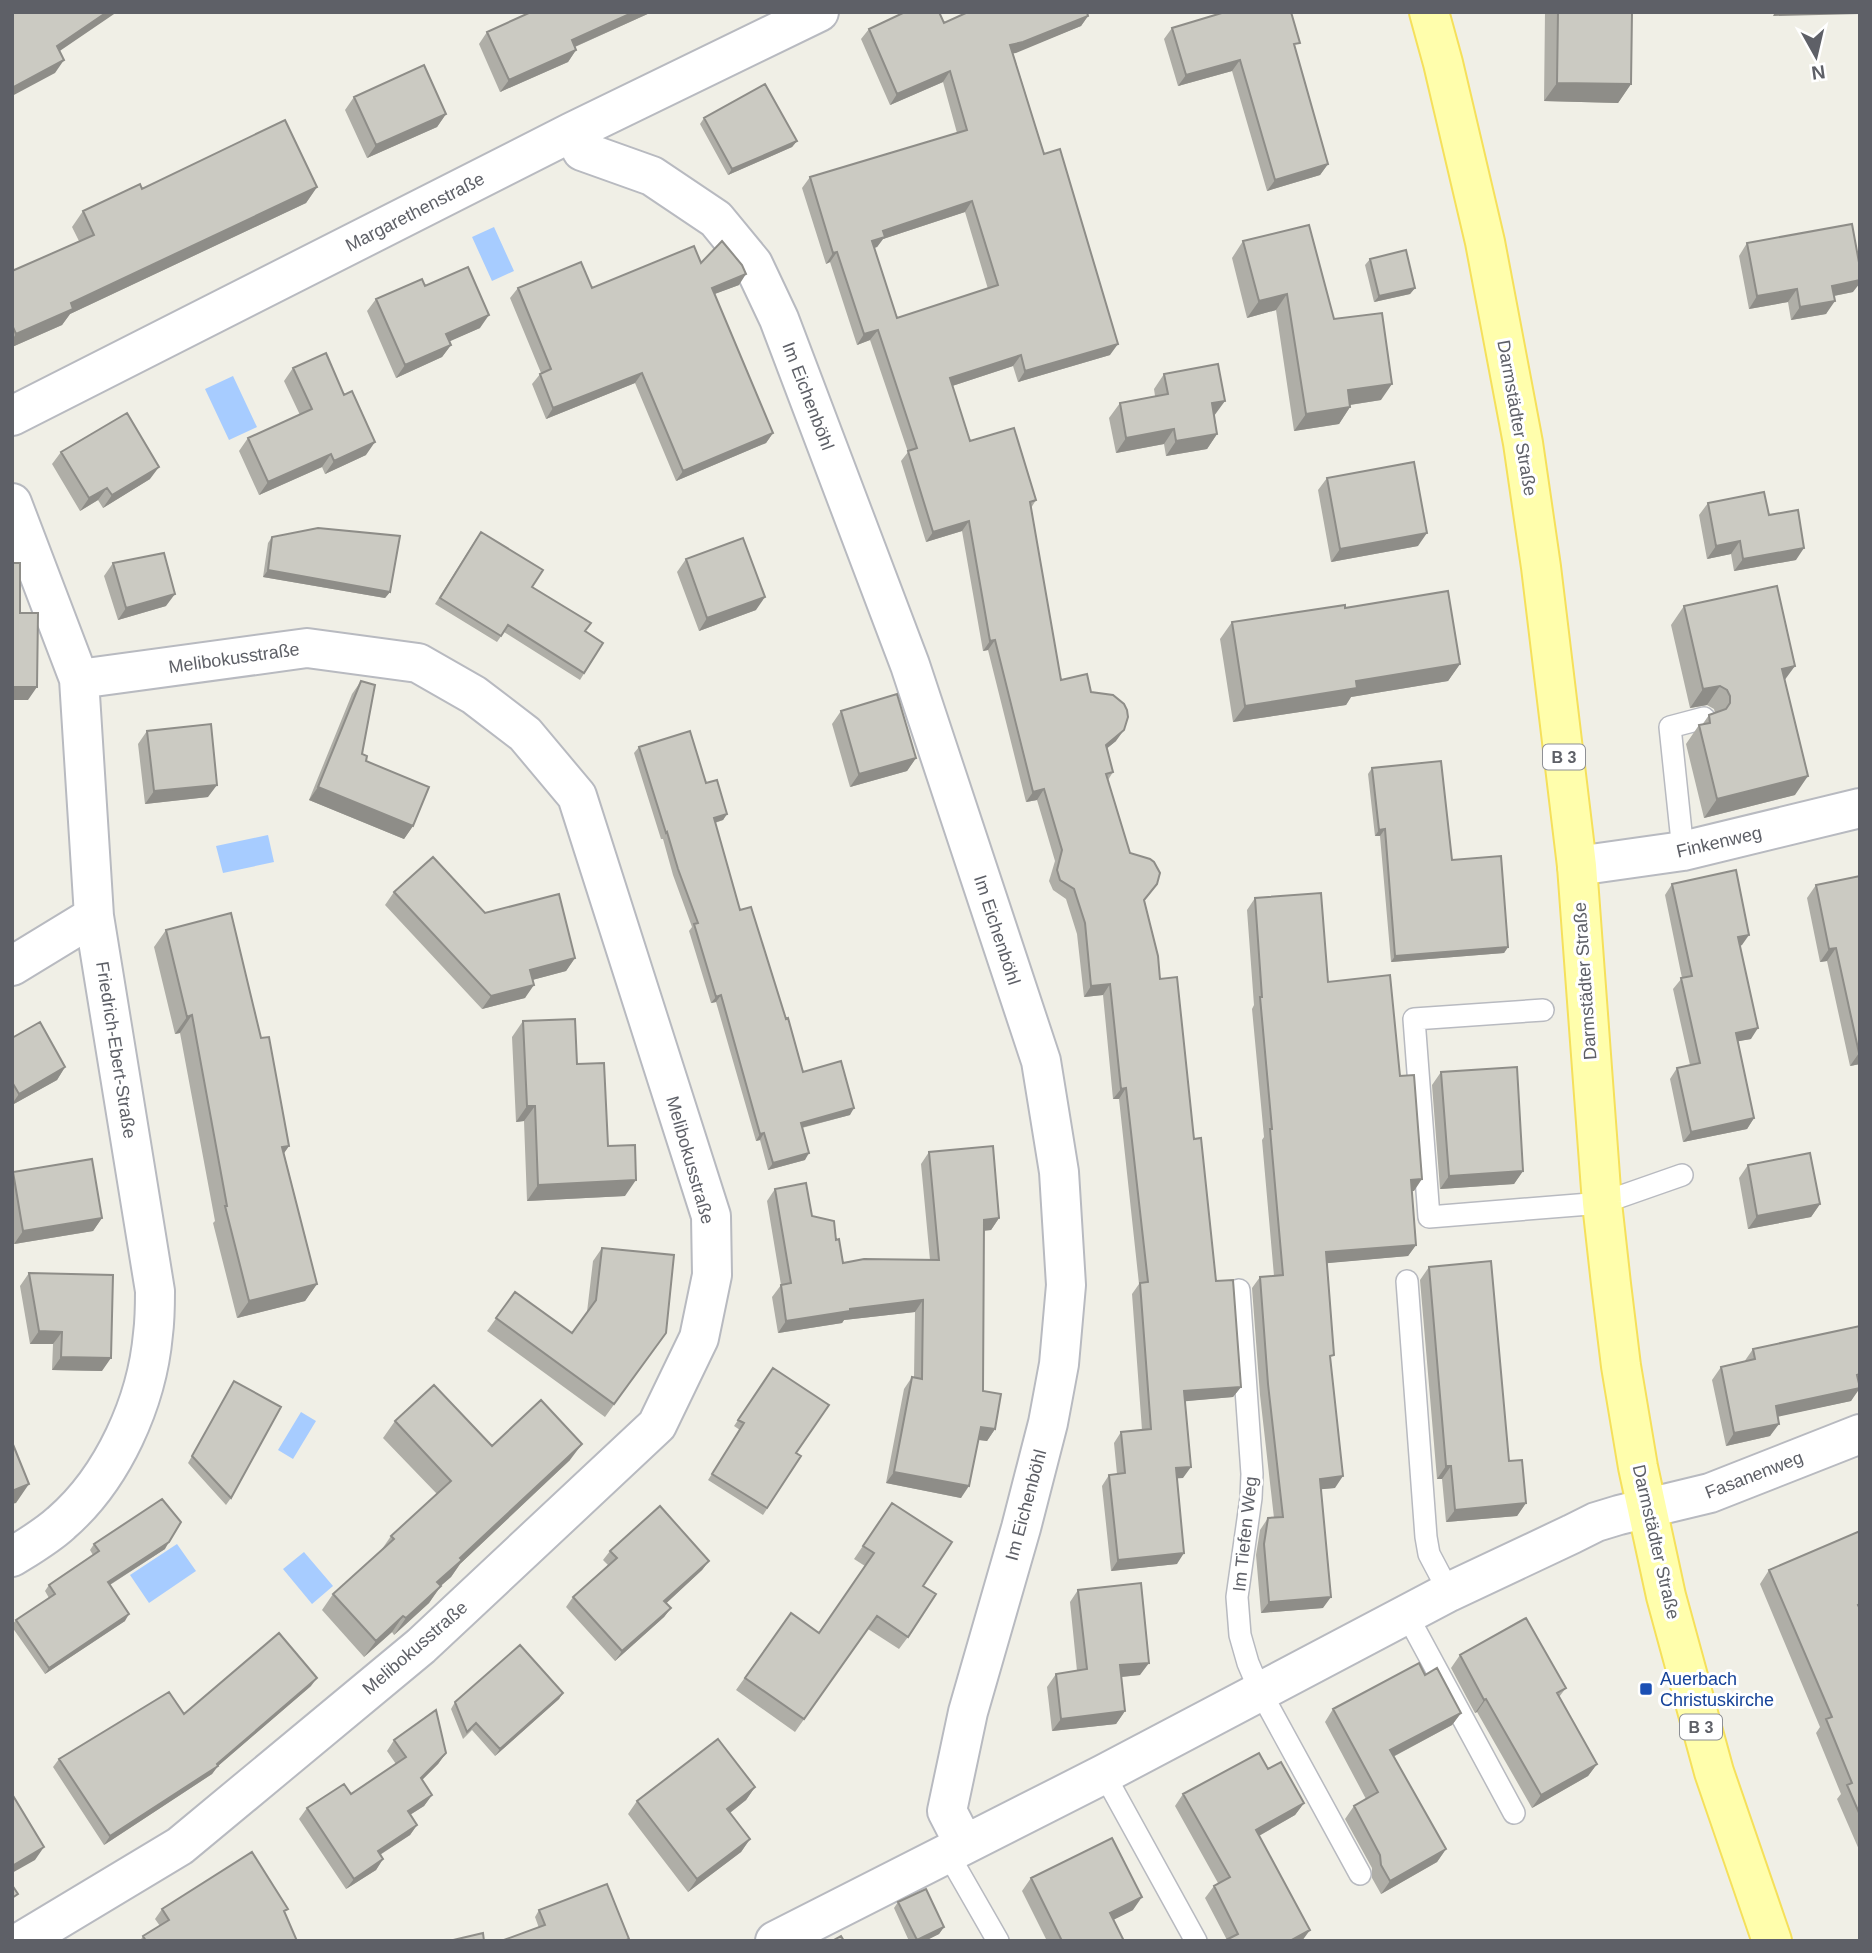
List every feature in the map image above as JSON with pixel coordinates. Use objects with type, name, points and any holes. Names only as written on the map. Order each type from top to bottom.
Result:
[{"type":"main road","name":"Darmstädter Straße","points":[[1429,12],[1485,242],[1523,443],[1543,581],[1577,866],[1602,1203],[1621,1366],[1646,1509],[1714,1772],[1772,1941]]},
{"type":"street","name":"Margarethenstraße","points":[[12,416],[572,132],[819,12]]},
{"type":"street","name":"Im Eichenböhl","points":[[572,132],[582,151],[652,176],[716,219],[753,264],[779,319],[910,666],[1041,1061],[1060,1185],[1066,1285],[1060,1351],[1048,1423],[968,1712],[947,1811],[956,1848]]},
{"type":"street","name":"Friedrich-Ebert-Straße","points":[[12,502],[79,679],[94,916],[155,1291],[153,1335],[142,1388],[127,1432],[97,1483],[61,1523],[12,1557]]},
{"type":"street","name":"Melibokusstraße","points":[[22,1941],[180,1846],[421,1646],[657,1425],[699,1338],[712,1275],[711,1216],[576,796],[525,734],[474,695],[418,663],[307,648],[79,679]]},
{"type":"street","name":"Finkenweg","points":[[1577,866],[1683,852],[1860,808]]},
{"type":"street","points":[[12,966],[94,916]]},
{"type":"street","name":"Fasanenweg","points":[[1646,1509],[1710,1493],[1860,1434]]},
{"type":"street","points":[[775,1941],[1104,1774],[1450,1592],[1596,1522],[1646,1509]]},
{"type":"lane","points":[[1683,852],[1670,727],[1704,718]]},
{"type":"lane","points":[[1543,1010],[1413,1019],[1429,1217],[1602,1203],[1682,1175]]},
{"type":"lane","points":[[1406,1281],[1426,1538],[1429,1554],[1450,1592]]},
{"type":"lane","name":"Im Tiefen Weg","points":[[1239,1290],[1252,1474],[1237,1597],[1240,1635],[1260,1691],[1360,1874]]},
{"type":"lane","points":[[1407,1615],[1514,1813]]},
{"type":"lane","points":[[1104,1774],[1196,1941]]},
{"type":"lane","points":[[956,1848],[998,1941]]},
{"type":"water","points":[[494,227],[514,271],[492,281],[472,237]]},
{"type":"water","points":[[233,376],[257,427],[229,440],[205,389]]},
{"type":"water","points":[[268,835],[274,862],[223,873],[216,846]]},
{"type":"water","points":[[301,1412],[316,1421],[293,1459],[278,1450]]},
{"type":"water","points":[[177,1544],[196,1571],[149,1603],[130,1575]]},
{"type":"water","points":[[304,1552],[333,1586],[312,1604],[283,1569]]},
{"type":"building","points":[[12,12],[107,12],[57,46],[64,60],[12,88]]},
{"type":"building","points":[[531,12],[634,12],[572,40],[576,50],[509,80],[487,32]]},
{"type":"building","points":[[905,12],[939,12],[944,23],[968,12],[1087,12],[1088,16],[1010,45],[1044,154],[1060,149],[1118,344],[1025,371],[1021,355],[950,378],[970,441],[1014,428],[1036,500],[1030,502],[1061,680],[1087,674],[1091,692],[1113,695],[1124,704],[1128,717],[1124,730],[1106,745],[1113,772],[1106,774],[1130,853],[1150,859],[1160,873],[1157,884],[1144,900],[1158,956],[1160,979],[1177,977],[1194,1139],[1201,1138],[1216,1281],[1233,1280],[1241,1387],[1184,1391],[1191,1467],[1176,1468],[1184,1553],[1118,1560],[1109,1475],[1125,1473],[1121,1432],[1151,1429],[1140,1283],[1148,1282],[1126,1088],[1121,1089],[1110,984],[1091,986],[1085,923],[1074,889],[1060,880],[1057,870],[1062,850],[1044,789],[1033,792],[995,640],[990,641],[969,521],[933,532],[908,451],[917,448],[878,330],[864,334],[837,252],[833,253],[810,177],[967,130],[950,71],[897,94],[869,29]],"holes":[[[972,201],[998,285],[897,318],[872,241],[885,237],[883,231]]]},
{"type":"building","points":[[1225,12],[1291,12],[1300,43],[1294,44],[1328,164],[1275,180],[1240,60],[1186,75],[1172,28]]},
{"type":"building","points":[[1558,12],[1632,12],[1631,84],[1557,83]]},
{"type":"building","points":[[424,65],[446,114],[376,145],[354,97]]},
{"type":"building","points":[[765,84],[797,141],[732,169],[704,118]]},
{"type":"building","points":[[285,120],[317,187],[71,303],[73,309],[16,334],[12,325],[12,271],[94,235],[83,211],[140,184],[142,189]]},
{"type":"building","points":[[1852,224],[1860,280],[1832,286],[1835,301],[1800,307],[1797,289],[1757,296],[1747,243]]},
{"type":"building","points":[[1309,225],[1334,319],[1382,313],[1392,384],[1348,390],[1350,407],[1306,414],[1287,294],[1259,301],[1243,241]]},
{"type":"building","points":[[722,241],[746,274],[712,288],[773,433],[683,471],[642,373],[553,408],[540,374],[551,369],[518,288],[581,262],[592,288],[694,246],[701,263]]},
{"type":"building","points":[[1406,250],[1415,288],[1379,296],[1370,259]]},
{"type":"building","points":[[468,267],[489,315],[446,334],[451,345],[405,365],[376,299],[422,279],[425,286]]},
{"type":"building","points":[[326,353],[344,395],[352,391],[375,442],[334,461],[331,454],[268,482],[248,438],[312,409],[293,368]]},
{"type":"building","points":[[1218,364],[1225,401],[1212,403],[1217,434],[1176,441],[1174,429],[1126,438],[1120,403],[1168,394],[1164,374]]},
{"type":"building","points":[[127,413],[159,467],[112,495],[107,488],[89,498],[61,452]]},
{"type":"building","points":[[1414,462],[1427,533],[1340,549],[1327,478]]},
{"type":"building","points":[[1764,492],[1769,515],[1798,510],[1804,548],[1743,559],[1740,541],[1716,546],[1708,503]]},
{"type":"building","points":[[318,528],[400,536],[390,592],[268,570],[272,537]]},
{"type":"building","points":[[481,532],[543,570],[532,587],[591,623],[585,631],[603,643],[584,673],[508,625],[501,636],[440,598]]},
{"type":"building","points":[[743,538],[765,597],[707,618],[686,559]]},
{"type":"building","points":[[164,553],[175,594],[126,608],[113,563]]},
{"type":"building","points":[[12,563],[20,563],[20,613],[38,613],[37,687],[12,687]]},
{"type":"building","points":[[1777,586],[1795,666],[1782,669],[1808,776],[1717,799],[1699,725],[1710,723],[1709,715],[1726,709],[1730,696],[1727,690],[1720,686],[1703,689],[1684,606]]},
{"type":"building","points":[[1448,591],[1460,664],[1356,681],[1357,688],[1245,706],[1232,622],[1345,605],[1345,608]]},
{"type":"building","points":[[361,681],[375,685],[362,754],[367,756],[366,761],[429,787],[413,826],[318,787]]},
{"type":"building","points":[[897,694],[916,758],[859,774],[841,711]]},
{"type":"building","points":[[211,724],[217,785],[154,791],[147,731]]},
{"type":"building","points":[[690,731],[706,783],[717,780],[727,814],[714,818],[740,910],[751,907],[803,1072],[841,1061],[854,1108],[801,1123],[809,1153],[773,1163],[764,1133],[760,1134],[721,995],[716,997],[694,924],[698,923],[639,747]]},
{"type":"building","points":[[1441,761],[1452,860],[1501,856],[1508,947],[1395,956],[1385,829],[1379,830],[1372,768]]},
{"type":"building","points":[[433,857],[485,913],[559,894],[575,958],[530,970],[534,985],[491,996],[394,892]]},
{"type":"building","points":[[1736,870],[1749,935],[1738,937],[1758,1028],[1736,1033],[1754,1118],[1691,1132],[1677,1068],[1700,1063],[1681,978],[1692,976],[1672,884]]},
{"type":"building","points":[[1860,876],[1859,1053],[1836,948],[1829,949],[1816,885]]},
{"type":"building","points":[[1321,893],[1328,982],[1390,975],[1400,1076],[1414,1075],[1422,1179],[1411,1180],[1416,1245],[1326,1252],[1334,1355],[1330,1356],[1343,1476],[1320,1479],[1331,1597],[1269,1602],[1264,1544],[1268,1518],[1283,1517],[1268,1384],[1260,1277],[1283,1275],[1260,997],[1255,898]]},
{"type":"building","points":[[231,913],[261,1038],[269,1037],[289,1146],[282,1147],[317,1284],[249,1301],[225,1206],[192,1015],[187,1017],[166,930]]},
{"type":"building","points":[[575,1019],[577,1064],[604,1063],[608,1146],[635,1145],[636,1180],[538,1185],[535,1106],[527,1106],[523,1021]]},
{"type":"building","points":[[40,1022],[65,1067],[19,1094],[12,1082],[12,1038]]},
{"type":"building","points":[[1517,1067],[1523,1171],[1449,1176],[1441,1072]]},
{"type":"building","points":[[993,1146],[999,1218],[984,1220],[983,1391],[1001,1394],[995,1429],[981,1427],[969,1486],[894,1472],[912,1377],[922,1379],[923,1300],[850,1309],[786,1321],[781,1285],[791,1283],[775,1189],[806,1183],[812,1216],[834,1221],[843,1263],[864,1259],[939,1260],[929,1152]]},
{"type":"building","points":[[1810,1153],[1820,1204],[1757,1216],[1748,1165]]},
{"type":"building","points":[[92,1159],[102,1218],[23,1231],[13,1172]]},
{"type":"building","points":[[602,1248],[674,1255],[666,1333],[614,1404],[496,1318],[515,1292],[572,1333],[596,1300]]},
{"type":"building","points":[[1491,1261],[1509,1461],[1522,1460],[1526,1503],[1455,1510],[1451,1466],[1446,1466],[1429,1267]]},
{"type":"building","points":[[29,1273],[113,1275],[111,1358],[61,1357],[62,1332],[39,1331]]},
{"type":"building","points":[[1860,1326],[1860,1374],[1857,1375],[1860,1388],[1776,1406],[1779,1424],[1734,1433],[1721,1367],[1755,1359],[1753,1349]]},
{"type":"building","points":[[773,1368],[829,1405],[796,1453],[801,1456],[767,1508],[712,1474],[744,1423],[738,1420]]},
{"type":"building","points":[[234,1381],[281,1407],[231,1498],[192,1456]]},
{"type":"building","points":[[434,1385],[492,1446],[541,1400],[582,1444],[460,1558],[462,1560],[437,1582],[441,1586],[376,1641],[333,1594],[394,1539],[391,1536],[451,1481],[395,1421]]},
{"type":"building","points":[[12,1442],[29,1484],[12,1491]]},
{"type":"building","points":[[162,1499],[181,1522],[169,1542],[108,1582],[129,1614],[49,1668],[16,1620],[55,1594],[49,1585],[99,1551],[94,1544]]},
{"type":"building","points":[[892,1503],[952,1542],[923,1586],[936,1594],[908,1637],[877,1616],[804,1719],[745,1678],[791,1613],[819,1633],[874,1553],[863,1546]]},
{"type":"building","points":[[660,1506],[709,1561],[664,1601],[671,1608],[622,1651],[573,1597],[617,1558],[610,1551]]},
{"type":"building","points":[[1860,1531],[1860,1815],[1847,1785],[1852,1783],[1826,1719],[1832,1717],[1769,1570]]},
{"type":"building","points":[[1141,1583],[1149,1663],[1120,1665],[1125,1711],[1061,1719],[1056,1674],[1087,1669],[1078,1590]]},
{"type":"building","points":[[1526,1618],[1566,1688],[1557,1693],[1597,1764],[1541,1795],[1460,1655]]},
{"type":"building","points":[[279,1633],[317,1678],[217,1764],[218,1766],[110,1836],[59,1759],[169,1692],[184,1714]]},
{"type":"building","points":[[520,1645],[563,1693],[500,1749],[476,1723],[467,1732],[455,1702]]},
{"type":"building","points":[[1419,1663],[1425,1675],[1437,1668],[1461,1713],[1390,1750],[1446,1849],[1390,1881],[1381,1865],[1380,1855],[1354,1806],[1378,1792],[1333,1709]]},
{"type":"building","points":[[436,1710],[446,1753],[421,1778],[432,1795],[408,1811],[417,1825],[378,1851],[383,1859],[354,1879],[307,1808],[344,1784],[351,1794],[406,1757],[394,1740]]},
{"type":"building","points":[[718,1739],[755,1787],[727,1809],[750,1839],[697,1879],[637,1801]]},
{"type":"building","points":[[1259,1753],[1268,1769],[1281,1762],[1304,1803],[1256,1830],[1310,1930],[1290,1941],[1224,1941],[1238,1934],[1214,1886],[1230,1877],[1183,1794]]},
{"type":"building","points":[[12,1794],[44,1847],[12,1866]]},
{"type":"building","points":[[1112,1838],[1142,1897],[1110,1913],[1124,1941],[1062,1941],[1031,1878]]},
{"type":"building","points":[[252,1852],[288,1909],[284,1911],[297,1941],[146,1941],[143,1936],[169,1920],[162,1909]]},
{"type":"building","points":[[607,1884],[629,1939],[501,1941],[545,1925],[539,1910]]},
{"type":"building","points":[[12,1885],[18,1894],[12,1898]]},
{"type":"building","points":[[926,1889],[944,1927],[917,1940],[898,1902]]},
{"type":"building","points":[[483,1933],[484,1941],[449,1941]]},
{"type":"place","name":"Auerbach Christuskirche","points":[[1646,1689]]}]
